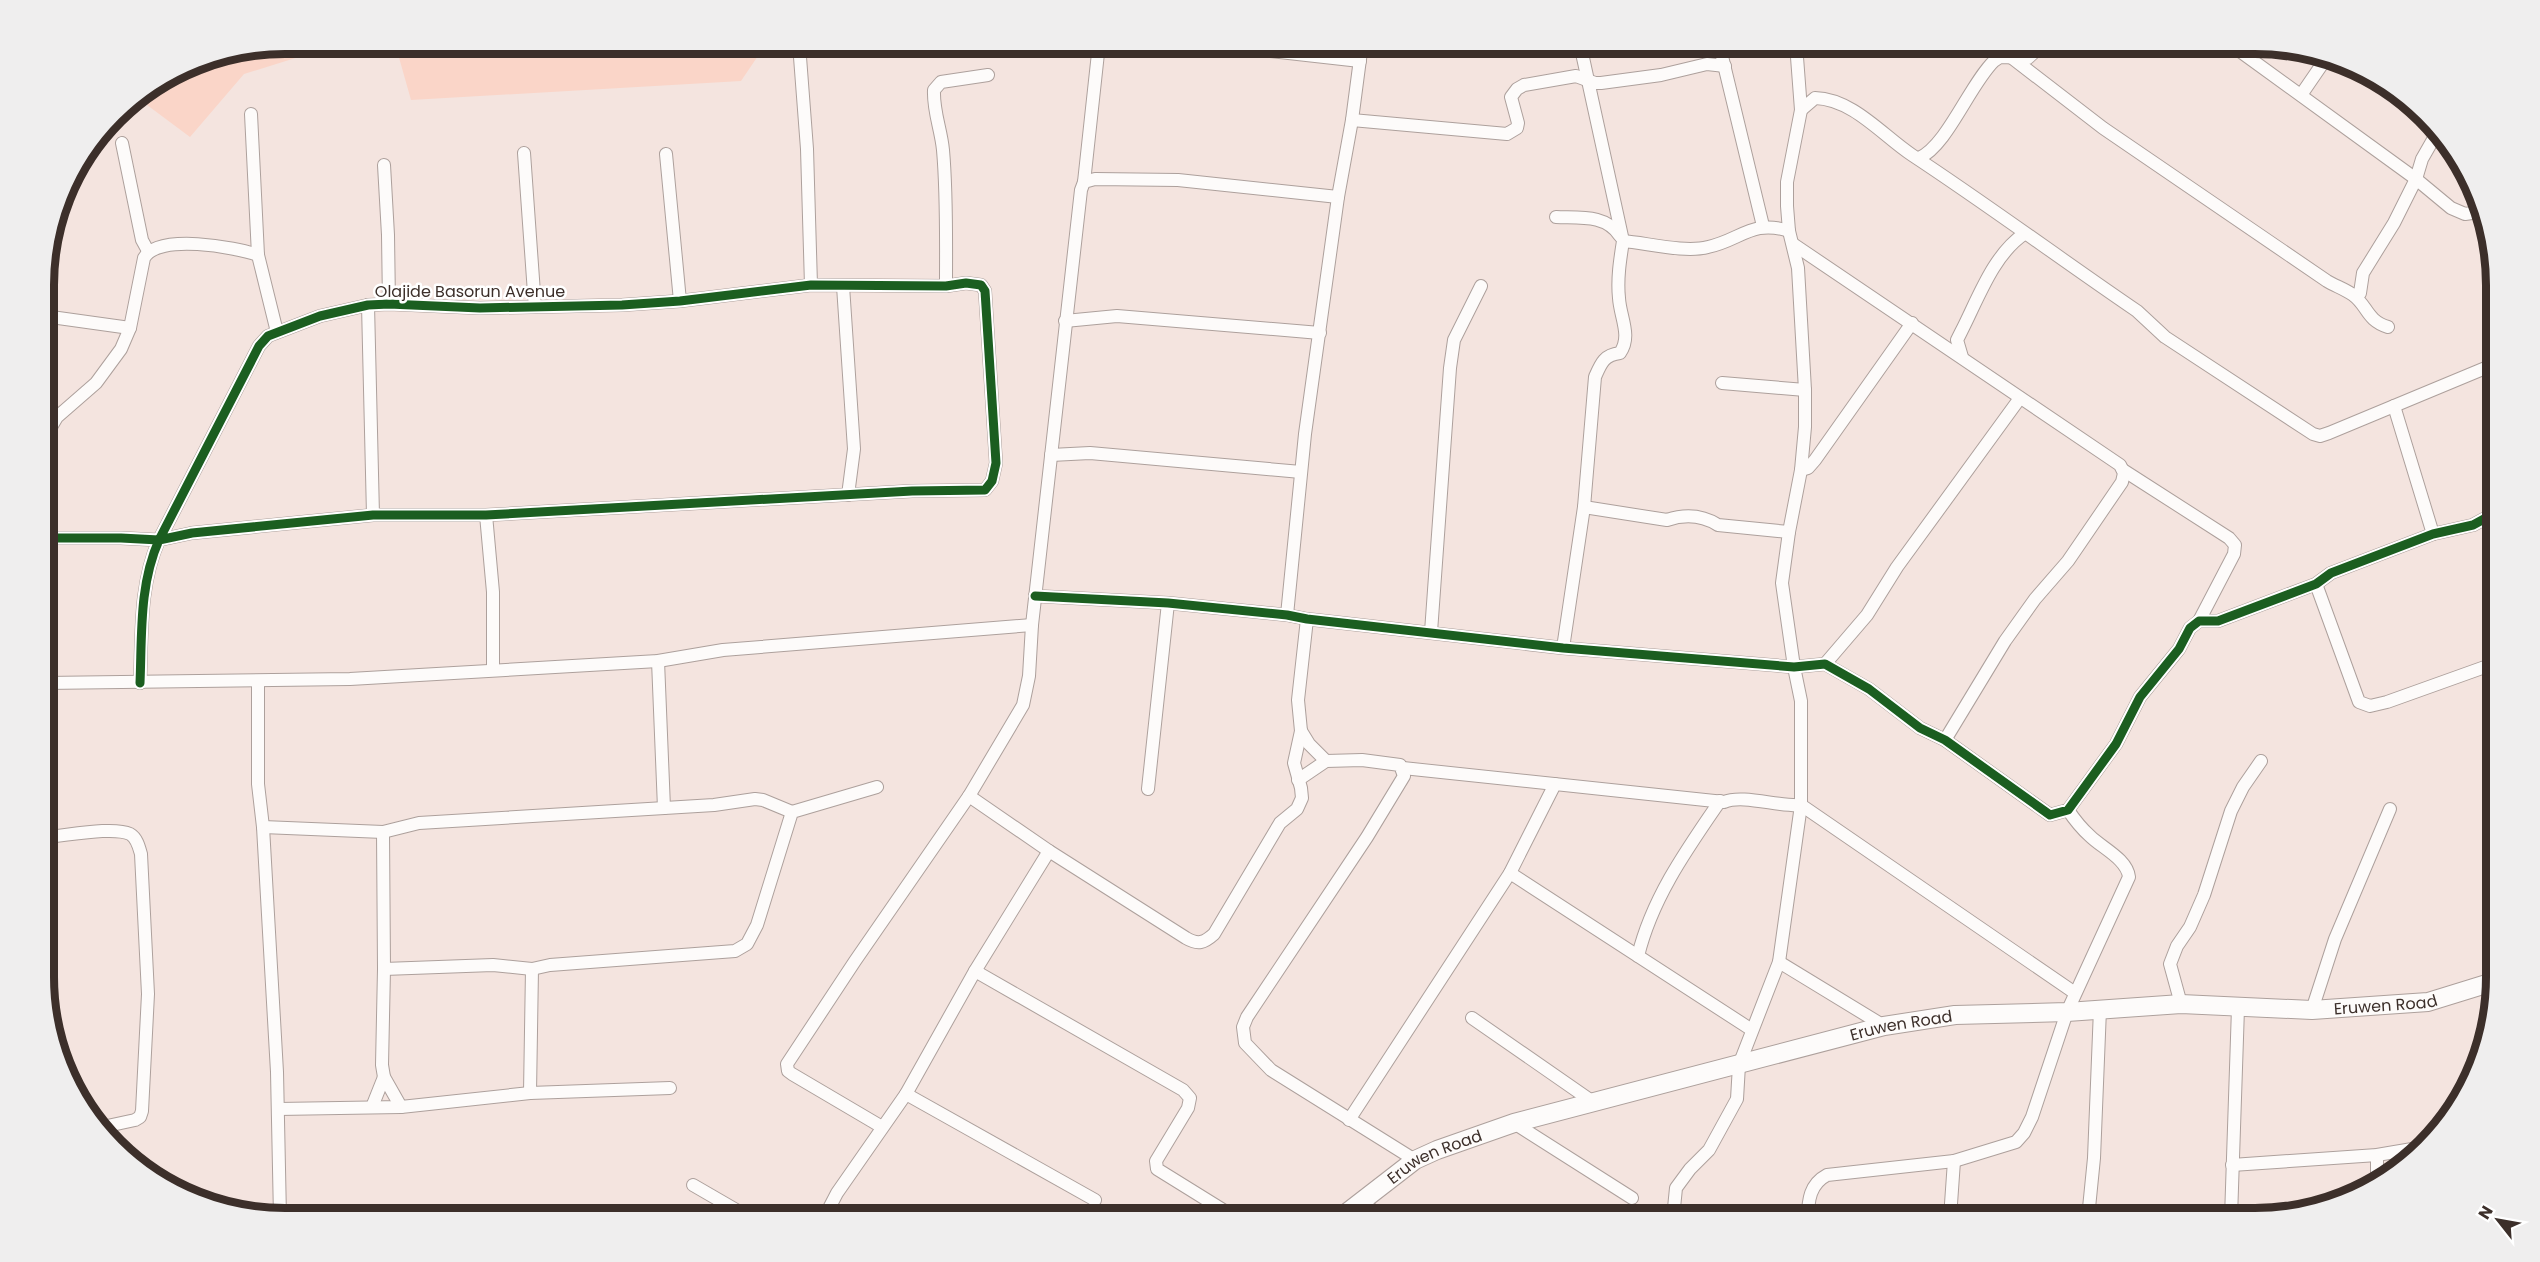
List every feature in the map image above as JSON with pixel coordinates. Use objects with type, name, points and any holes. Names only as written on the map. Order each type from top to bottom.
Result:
[{"type":"street","points":[[800,54],[807,149],[811,285]]},
{"type":"street","points":[[882,1128],[792,1074],[788,1071],[787,1064],[969,796],[1023,705],[1029,676],[1032,625],[1065,321],[1080,190],[1084,182],[1098,54]]},
{"type":"street","points":[[1297,54],[1360,61]]},
{"type":"street","points":[[1287,615],[1320,333],[1338,197],[1361,54]]},
{"type":"street","points":[[1563,648],[1584,507],[1595,377],[1602,361],[1609,354],[1620,353],[1625,346],[1626,334],[1618,299],[1623,241],[1583,54]]},
{"type":"street","points":[[1722,54],[1763,226]]},
{"type":"street","points":[[1674,1208],[1676,1188],[1680,1181],[1709,1150],[1737,1099],[1739,1065],[1779,962],[1801,805],[1801,700],[1782,583],[1801,470],[1805,390],[1798,268],[1789,231],[1787,182],[1801,110],[1797,54]]},
{"type":"street","points":[[2008,54],[2103,128],[2326,281],[2354,295],[2371,319],[2377,324],[2388,327]]},
{"type":"street","points":[[1919,158],[1926,155],[1943,134],[1988,67],[2000,57],[2028,58],[2032,54]]},
{"type":"street","points":[[2244,54],[2416,179],[2451,208],[2465,214],[2474,213]]},
{"type":"street","points":[[1352,120],[1507,134],[1517,128],[1518,123],[1511,97],[1517,89],[1524,85],[1576,76],[1601,83],[1661,75],[1707,64],[1725,66]]},
{"type":"street","points":[[2301,95],[2322,64]]},
{"type":"street","points":[[946,285],[947,203],[943,146],[933,103],[934,90],[941,82],[988,75]]},
{"type":"street","points":[[1801,110],[1815,98],[1830,100],[1865,118],[2024,234],[2137,311],[2164,337],[2313,434],[2320,436],[2486,368]]},
{"type":"street","points":[[251,114],[258,255],[277,333]]},
{"type":"street","points":[[2354,295],[2360,293],[2363,273],[2394,223],[2433,138]]},
{"type":"street","points":[[122,143],[142,240],[148,251]]},
{"type":"street","points":[[524,153],[535,307]]},
{"type":"street","points":[[666,154],[680,301]]},
{"type":"street","points":[[384,165],[389,304]]},
{"type":"street","points":[[1084,182],[1095,178],[1178,180],[1338,197]]},
{"type":"street","points":[[1556,217],[1605,221],[1614,227],[1623,241]]},
{"type":"street","points":[[1623,241],[1708,248],[1763,226],[1789,231]]},
{"type":"street","points":[[1962,357],[1957,340],[1960,332],[2002,255],[2014,241],[2024,234]]},
{"type":"street","points":[[54,422],[96,383],[121,349],[130,328],[144,258],[148,251],[156,247],[191,244],[233,247],[258,255]]},
{"type":"street","points":[[1793,244],[2120,465],[2122,470],[2122,482],[2068,561],[2035,599],[2005,641],[1945,740]]},
{"type":"street","name":"Olajide Basorun Avenue","points":[[140,683],[145,579],[159,540],[259,346],[268,336],[320,316],[368,305],[389,304],[535,307],[680,301],[811,285],[966,283],[981,285],[985,291],[996,463],[992,481],[985,489],[974,492],[912,491],[848,495]]},
{"type":"street","points":[[54,538],[159,540],[192,533],[373,514],[486,515],[848,495],[854,449],[843,286]]},
{"type":"street","points":[[1431,633],[1452,350],[1461,323],[1481,286]]},
{"type":"street","points":[[368,305],[373,514]]},
{"type":"street","points":[[1065,321],[1117,316],[1320,333]]},
{"type":"street","points":[[54,317],[130,328]]},
{"type":"street","points":[[1801,470],[1808,468],[1815,460],[1912,323]]},
{"type":"street","points":[[1722,383],[1805,390]]},
{"type":"street","points":[[1825,664],[1867,615],[1897,567],[2020,398]]},
{"type":"street","points":[[2394,406],[2433,534]]},
{"type":"street","points":[[1051,456],[1090,453],[1302,472]]},
{"type":"street","points":[[1035,596],[1168,603],[1563,648],[1794,667],[1825,664],[1869,689],[1920,728],[1945,740],[2050,815],[2068,810],[2116,744],[2140,697],[2179,649],[2190,628],[2199,621],[2234,554],[2235,545],[2229,538],[2122,470]]},
{"type":"street","points":[[1584,507],[1667,520],[1691,515],[1710,520],[1718,525],[1789,532]]},
{"type":"street","points":[[486,515],[493,592],[493,670]]},
{"type":"street","points":[[2199,621],[2218,621],[2316,584],[2331,573],[2433,534],[2473,525],[2486,518]]},
{"type":"street","points":[[2316,584],[2359,702],[2370,706],[2387,702],[2486,667]]},
{"type":"street","points":[[1148,789],[1168,603]]},
{"type":"street","points":[[969,796],[1048,851],[1186,938],[1195,943],[1205,942],[1214,934],[1280,823],[1297,809],[1302,798],[1294,763],[1301,731],[1298,700],[1307,619]]},
{"type":"street","points":[[54,683],[350,679],[658,661],[723,650],[1032,625]]},
{"type":"street","points":[[658,661],[664,808]]},
{"type":"street","points":[[258,681],[258,784],[263,827],[278,1109],[280,1208]]},
{"type":"street","points":[[1301,731],[1309,744],[1326,761]]},
{"type":"street","points":[[1298,780],[1326,761],[1362,760],[1400,765],[1403,768],[1724,802],[1734,800],[1787,807],[1801,805],[2075,993]]},
{"type":"street","points":[[2181,1004],[2170,964],[2204,895],[2231,812],[2243,787],[2261,761]]},
{"type":"street","points":[[1403,768],[1404,776],[1367,837],[1247,1017],[1243,1028],[1245,1042],[1271,1070],[1415,1160]]},
{"type":"street","points":[[1349,1120],[1510,873],[1555,784]]},
{"type":"street","points":[[263,827],[383,832],[419,823],[714,805],[755,799],[792,812],[877,787]]},
{"type":"street","points":[[1638,956],[1645,926],[1658,901],[1685,853],[1720,801]]},
{"type":"street","points":[[2312,1010],[2335,939],[2390,809]]},
{"type":"street","points":[[1808,1208],[1813,1187],[1819,1179],[1827,1175],[1954,1161],[2016,1142],[2024,1133],[2032,1117],[2067,1012],[2129,877],[2123,863],[2090,836],[2068,810]]},
{"type":"street","points":[[384,969],[492,965],[532,969],[735,951],[747,944],[757,925],[792,812]]},
{"type":"street","points":[[54,836],[117,831],[131,835],[138,843],[141,854],[148,994],[142,1111],[140,1117],[135,1120],[108,1126]]},
{"type":"street","points":[[372,1107],[384,1077],[383,832]]},
{"type":"street","points":[[829,1208],[837,1192],[906,1094],[975,971],[1048,851]]},
{"type":"street","points":[[1510,873],[1752,1029]]},
{"type":"street","points":[[1779,962],[1884,1026]]},
{"type":"street","points":[[530,1093],[532,969]]},
{"type":"street","points":[[975,971],[1183,1090],[1190,1098],[1188,1108],[1156,1161],[1157,1170],[1220,1208]]},
{"type":"street","name":"Eruwen Road","points":[[1352,1208],[1415,1160],[1514,1123],[1884,1026],[1955,1015],[2067,1012],[2181,1004],[2312,1010],[2428,1002],[2486,984]]},
{"type":"street","points":[[2231,1208],[2238,1008]]},
{"type":"street","points":[[2089,1208],[2094,1158],[2100,1009]]},
{"type":"street","points":[[1472,1018],[1593,1102]]},
{"type":"street","points":[[384,1077],[401,1107]]},
{"type":"street","points":[[278,1109],[401,1107],[530,1093],[670,1088]]},
{"type":"street","points":[[906,1094],[1095,1200]]},
{"type":"street","points":[[1514,1123],[1632,1198]]},
{"type":"street","points":[[2232,1165],[2377,1155],[2408,1150]]},
{"type":"street","points":[[2377,1155],[2377,1173]]},
{"type":"street","points":[[1951,1208],[1954,1161]]},
{"type":"street","points":[[693,1185],[733,1208]]},
{"type":"street","points":[[1360,1202],[1370,1208]]},
{"type":"shaded area","points":[[270,54],[308,54],[244,74],[190,137],[144,102],[169,85],[211,66],[240,58]]},
{"type":"shaded area","points":[[398,54],[759,54],[741,81],[411,100]]},
{"type":"cycle path","points":[[966,283],[981,285],[985,291],[996,463],[992,481],[985,490],[912,491],[486,515],[373,515],[192,533],[159,540],[259,346],[268,336],[320,316],[368,305],[389,304],[480,308],[622,305],[680,301],[811,285],[946,286],[966,283]]},
{"type":"cycle path","points":[[1035,596],[1168,603],[1563,648],[1794,667],[1825,664],[1869,689],[1920,728],[1945,740],[2050,815],[2068,810],[2116,744],[2140,697],[2179,649],[2190,628],[2199,621],[2218,621],[2316,584],[2331,573],[2433,534],[2473,525],[2486,518]]},
{"type":"cycle path","points":[[54,538],[159,540]]},
{"type":"cycle path","points":[[140,683],[145,592],[159,540]]}]
